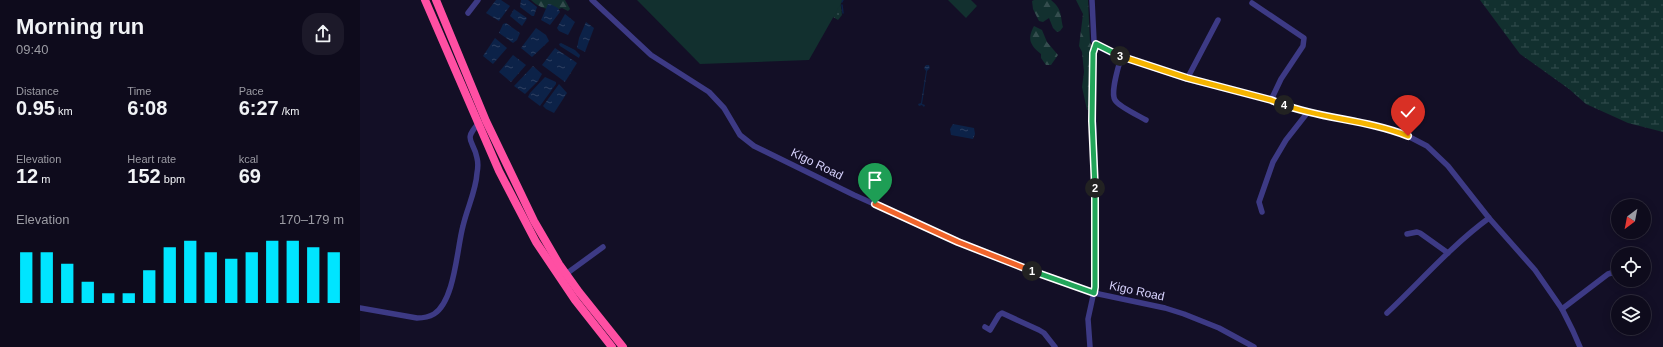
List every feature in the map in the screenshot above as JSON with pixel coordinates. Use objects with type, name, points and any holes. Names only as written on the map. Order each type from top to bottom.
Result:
[{"type":"highway","points":[[425,0],[499,171],[539,247],[575,300],[612,347]]},
{"type":"highway","points":[[436,0],[486,121],[512,178],[534,221],[566,274],[623,347]]},
{"type":"street","points":[[468,13],[478,0]]},
{"type":"street","name":"Kigo Road","points":[[592,0],[651,55],[713,96],[724,108],[740,135],[754,146],[958,242],[1094,293],[1165,308],[1184,314],[1219,328],[1245,345],[1254,347]]},
{"type":"street","points":[[1090,347],[1088,319],[1095,287],[1096,214],[1092,64],[1096,44],[1093,35],[1092,0]]},
{"type":"street","points":[[1252,3],[1304,38],[1303,46],[1281,79],[1271,100]]},
{"type":"street","points":[[1187,78],[1218,20]]},
{"type":"street","points":[[1096,44],[1121,57],[1187,78],[1271,100],[1308,112],[1400,132],[1416,139],[1437,154],[1448,166],[1489,218],[1535,270],[1562,309],[1580,347]]},
{"type":"street","points":[[1121,57],[1113,93],[1115,101],[1146,120]]},
{"type":"street","points":[[1262,212],[1258,202],[1273,162],[1286,140],[1308,112]]},
{"type":"street","points":[[360,308],[417,318],[426,318],[435,314],[440,308],[452,281],[463,225],[469,210],[478,174],[477,157],[470,137],[472,131],[479,123]]},
{"type":"street","points":[[1387,313],[1419,279],[1489,218]]},
{"type":"street","points":[[1407,234],[1417,232],[1420,233],[1448,253]]},
{"type":"street","points":[[566,274],[603,247]]},
{"type":"street","points":[[1562,309],[1611,273]]},
{"type":"street","points":[[985,327],[990,330],[999,315],[1002,313],[1044,333],[1055,347]]},
{"type":"green space","points":[[531,0],[565,0],[570,9],[568,11],[562,8],[554,10],[549,9],[538,5]]},
{"type":"green space","points":[[637,0],[843,0],[809,60],[700,64]]},
{"type":"green space","points":[[840,0],[842,15],[838,20],[830,15]]},
{"type":"green space","points":[[948,0],[971,0],[977,6],[966,18]]},
{"type":"green space","points":[[1051,0],[1057,6],[1060,12],[1063,27],[1060,31],[1057,32],[1053,28],[1049,18],[1043,22],[1039,21],[1033,9],[1032,1]]},
{"type":"green space","points":[[1076,0],[1088,0],[1090,42],[1093,49],[1089,110],[1087,110],[1082,87],[1084,72],[1082,52],[1079,46],[1083,14]]},
{"type":"green space","points":[[1480,0],[1663,0],[1663,132],[1628,123],[1586,104],[1569,89],[1520,54]]},
{"type":"green space","points":[[1034,26],[1042,30],[1047,42],[1058,55],[1051,65],[1046,65],[1041,58],[1041,54],[1032,45],[1030,38]]},
{"type":"water","points":[[496,0],[501,0],[510,6],[499,21],[486,13]]},
{"type":"water","points":[[521,0],[528,0],[537,7],[534,16],[520,7]]},
{"type":"water","points":[[548,4],[558,8],[560,12],[550,25],[541,20]]},
{"type":"water","points":[[514,9],[527,18],[522,26],[510,16]]},
{"type":"water","points":[[565,14],[575,22],[568,35],[559,31],[557,28]]},
{"type":"water","points":[[586,22],[594,28],[585,52],[577,48],[579,38]]},
{"type":"water","points":[[506,23],[520,33],[517,40],[513,43],[499,33],[503,24]]},
{"type":"water","points":[[536,28],[546,35],[549,41],[532,57],[521,48]]},
{"type":"water","points":[[495,38],[507,48],[493,64],[483,56]]},
{"type":"water","points":[[561,43],[575,50],[580,55],[579,58],[560,46],[559,44]]},
{"type":"water","points":[[555,48],[577,63],[565,82],[542,65]]},
{"type":"water","points":[[513,55],[526,65],[511,82],[499,72]]},
{"type":"water","points":[[926,65],[929,65],[930,68],[927,71],[922,104],[925,105],[924,107],[922,105],[919,106],[918,104],[921,103],[926,71],[924,68]]},
{"type":"water","points":[[533,66],[542,74],[538,81],[525,94],[514,86]]},
{"type":"water","points":[[545,77],[556,82],[556,84],[540,106],[528,97]]},
{"type":"water","points":[[559,84],[567,93],[554,113],[543,106]]},
{"type":"water","points":[[953,124],[974,128],[975,134],[973,139],[951,135],[950,129]]},
{"type":"waterway","points":[[842,5],[843,13]]},
{"type":"route","points":[[875,204],[986,254],[1094,293],[1096,214],[1092,121],[1092,64],[1096,44],[1099,47],[1121,57],[1212,86],[1254,95],[1308,112],[1400,132],[1408,136]]}]
